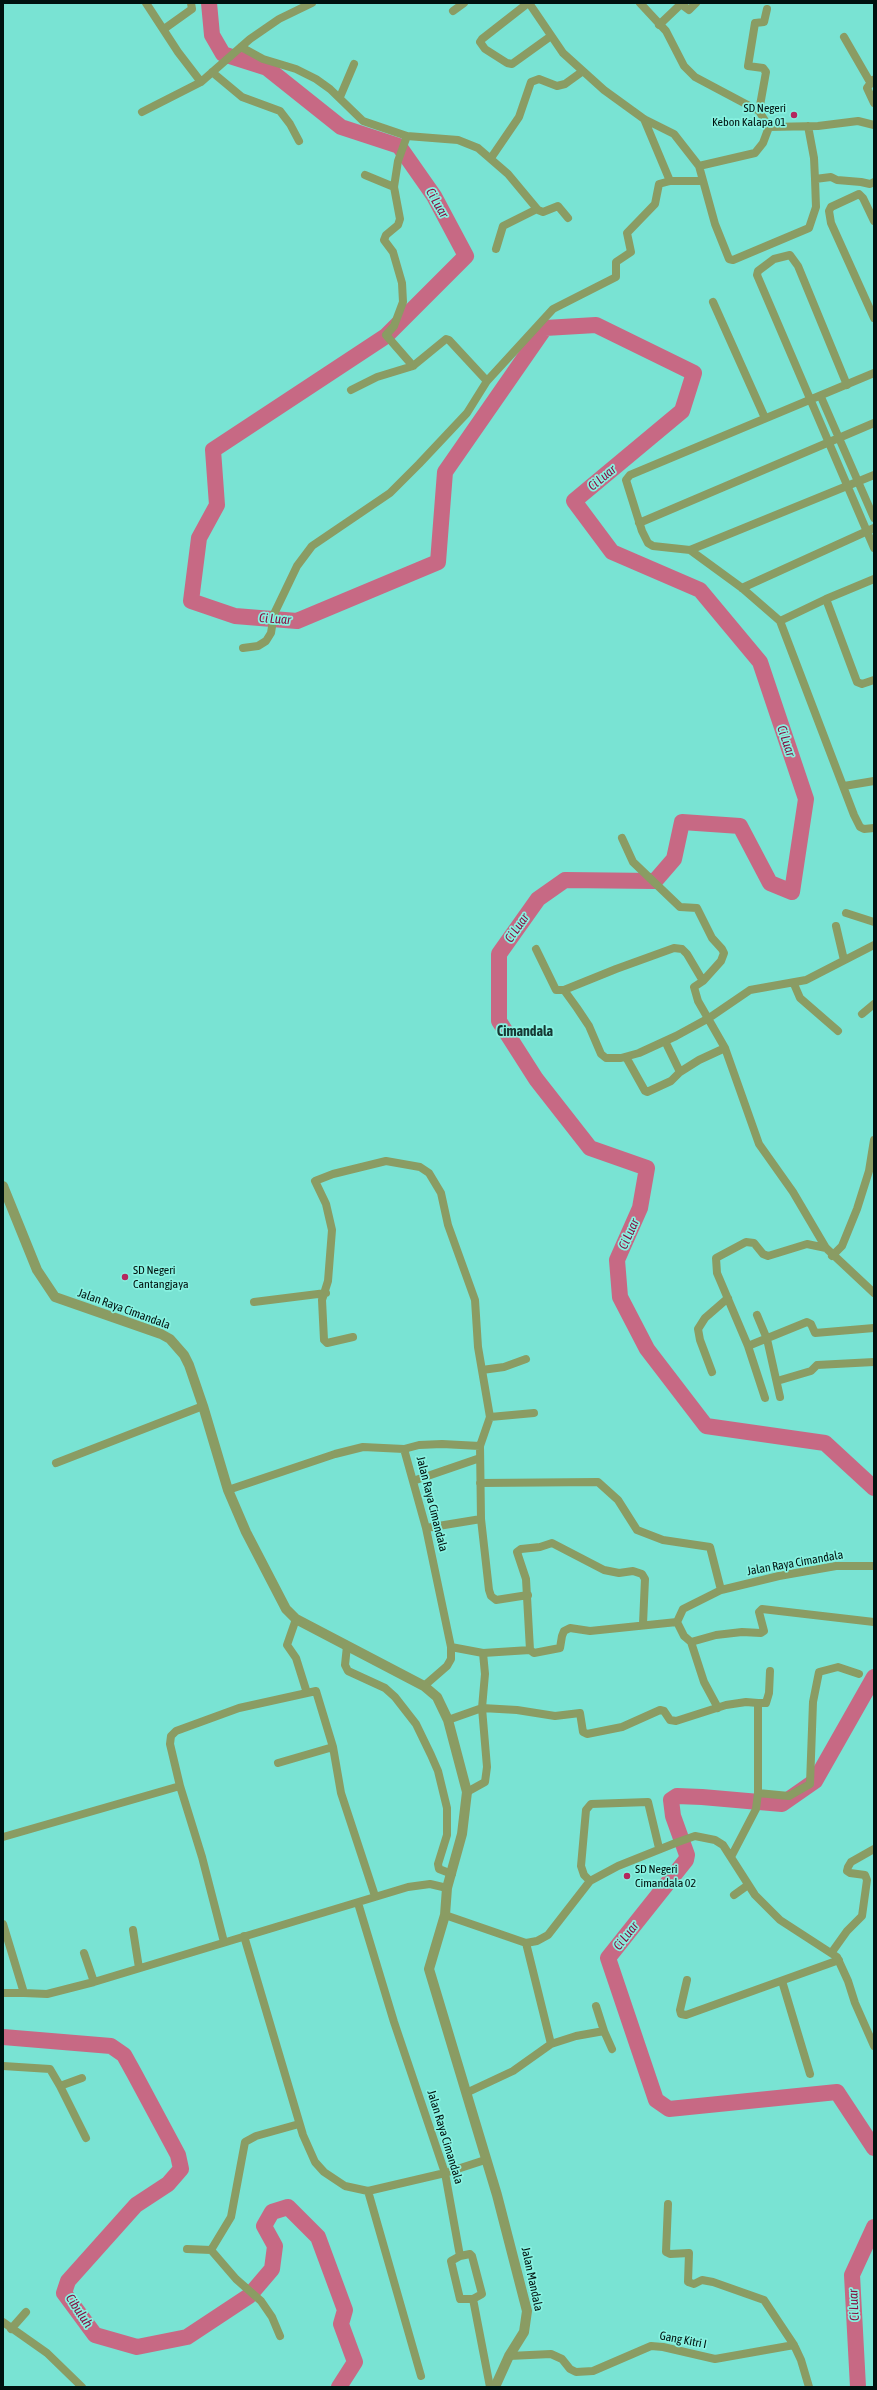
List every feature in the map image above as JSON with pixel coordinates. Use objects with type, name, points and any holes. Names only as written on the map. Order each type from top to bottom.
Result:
[{"type":"street","points":[[146,3],[178,52],[201,82]]},
{"type":"street","points":[[164,30],[192,9],[191,3]]},
{"type":"street","points":[[142,112],[201,82],[239,49],[279,18],[312,3]]},
{"type":"street","points":[[453,11],[464,3]]},
{"type":"street","points":[[551,36],[512,64],[507,63],[485,49],[481,43],[482,39],[529,3],[563,52],[604,90],[644,119],[667,128],[680,138],[699,166],[715,224],[728,259],[733,260],[809,228],[816,207],[814,158],[808,126]]},
{"type":"street","points":[[640,3],[670,38],[684,66],[695,77],[759,111],[769,127]]},
{"type":"street","points":[[659,25],[681,4],[689,10],[696,3]]},
{"type":"street","points":[[759,111],[766,72],[763,68],[748,66],[755,23],[764,22],[767,9]]},
{"type":"street","points":[[844,37],[872,81],[867,88],[874,103]]},
{"type":"street","points":[[239,49],[263,59],[296,69],[316,79],[340,97],[363,121],[406,138],[458,140],[478,148],[491,158],[517,183],[537,209],[543,212],[558,206],[568,218]]},
{"type":"street","points":[[340,97],[354,64]]},
{"type":"street","points":[[491,158],[519,118],[531,82],[539,79],[557,86],[565,84],[583,71]]},
{"type":"street","points":[[212,72],[242,97],[280,111],[290,124],[299,141]]},
{"type":"street","points":[[644,119],[670,181]]},
{"type":"street","points":[[769,127],[808,126],[858,121],[874,125]]},
{"type":"street","points":[[699,166],[755,153],[763,143],[769,127]]},
{"type":"street","points":[[406,138],[398,161],[394,187],[400,219],[398,225],[386,235],[384,240],[393,252],[402,283],[404,302],[394,326],[386,335],[411,363]]},
{"type":"street","points":[[365,175],[394,187]]},
{"type":"street","points":[[815,178],[832,177],[837,180],[870,184],[874,182]]},
{"type":"street","points":[[243,648],[262,644],[271,633],[274,614],[297,566],[307,552],[321,538],[390,493],[467,414],[487,381],[553,309],[616,277],[616,262],[631,252],[627,237],[629,230],[645,216],[655,204],[658,186],[670,181],[703,181]]},
{"type":"street","points":[[874,221],[863,198],[858,194],[831,207],[828,211],[831,223],[874,318]]},
{"type":"street","points":[[496,249],[503,226],[537,209]]},
{"type":"street","points":[[847,385],[795,261],[789,255],[774,259],[758,271],[757,275],[847,485],[870,530],[874,548]]},
{"type":"street","points":[[713,302],[765,418]]},
{"type":"street","points":[[351,390],[411,363],[448,339],[487,381]]},
{"type":"street","points":[[874,373],[821,397],[765,418],[628,476],[626,480],[639,523],[646,540],[650,545],[690,550],[742,588],[780,621],[860,827],[864,829],[874,828]]},
{"type":"street","points":[[821,397],[874,518]]},
{"type":"street","points":[[639,523],[839,436],[874,423]]},
{"type":"street","points":[[690,550],[874,475]]},
{"type":"street","points":[[742,588],[870,530]]},
{"type":"street","points":[[780,621],[826,599],[874,579]]},
{"type":"street","points":[[826,599],[857,682],[862,684],[874,680]]},
{"type":"street","points":[[844,786],[874,781]]},
{"type":"street","points":[[622,838],[630,859],[680,907],[697,908],[712,938],[724,953],[721,961],[704,981],[694,987],[698,1001],[725,1048],[764,1153],[793,1192],[832,1256],[874,1292]]},
{"type":"street","points":[[846,913],[874,922]]},
{"type":"street","points":[[836,926],[844,960]]},
{"type":"street","points":[[564,990],[589,1026],[601,1054],[606,1058],[626,1057],[665,1041],[709,1018],[750,990],[760,987],[794,984],[874,946]]},
{"type":"street","points":[[536,949],[556,990],[564,990],[674,948],[682,949],[704,981]]},
{"type":"street","points":[[794,984],[800,998],[838,1032]]},
{"type":"street","points":[[862,1014],[874,1004]]},
{"type":"street","points":[[665,1041],[680,1072]]},
{"type":"street","points":[[626,1057],[646,1092],[671,1081],[680,1072],[698,1060],[725,1048]]},
{"type":"street","points":[[832,1256],[842,1246],[860,1201],[869,1171],[874,1140]]},
{"type":"street","points":[[353,1336],[325,1343],[322,1300],[326,1293],[332,1250],[332,1230],[326,1204],[315,1181],[333,1174],[386,1161],[420,1167],[429,1173],[436,1182],[458,1254],[473,1290],[482,1370],[490,1417],[480,1446],[480,1483],[481,1519],[491,1596],[496,1600],[528,1596]]},
{"type":"street","name":"Jalan Raya Cimandala","points":[[3,1186],[37,1270],[50,1292],[55,1297],[170,1339],[177,1346],[190,1365],[228,1490],[277,1596],[286,1609],[296,1619],[424,1686],[437,1698],[448,1720],[467,1792],[462,1834],[447,1888],[444,1916],[429,1969],[496,2195]]},
{"type":"street","points":[[765,1398],[748,1346],[715,1262],[718,1256],[750,1242],[763,1254],[768,1256],[807,1244],[826,1248]]},
{"type":"street","points":[[254,1302],[326,1293]]},
{"type":"street","points":[[712,1372],[700,1340],[698,1329],[705,1318],[728,1298]]},
{"type":"street","points":[[757,1315],[767,1339],[778,1381],[780,1397]]},
{"type":"street","points":[[748,1346],[807,1322],[811,1324],[815,1333],[874,1328]]},
{"type":"street","points":[[482,1370],[504,1367],[526,1359]]},
{"type":"street","points":[[778,1381],[811,1371],[817,1365],[874,1362]]},
{"type":"street","points":[[56,1463],[203,1406]]},
{"type":"street","points":[[490,1417],[534,1413]]},
{"type":"street","points":[[404,1449],[419,1445],[480,1446]]},
{"type":"street","name":"Jalan Raya Cimandala","points":[[228,1490],[335,1454],[362,1447],[404,1449],[426,1528],[452,1647],[452,1659],[447,1666],[424,1686]]},
{"type":"street","points":[[413,1481],[480,1458]]},
{"type":"street","points":[[480,1483],[598,1482],[618,1500],[637,1530],[662,1540],[710,1547],[721,1590]]},
{"type":"street","points":[[426,1528],[481,1519]]},
{"type":"street","points":[[530,1650],[528,1596],[525,1574],[517,1552],[521,1549],[540,1547],[552,1543],[604,1570],[619,1573],[633,1571],[642,1574],[645,1579],[643,1624]]},
{"type":"street","name":"Jalan Raya Cimandala","points":[[677,1622],[683,1609],[721,1590],[778,1576],[836,1566],[874,1566]]},
{"type":"street","points":[[691,1642],[723,1634],[742,1632],[761,1633],[764,1631],[759,1612],[762,1609],[874,1622]]},
{"type":"street","points":[[296,1619],[287,1645],[296,1658],[306,1693]]},
{"type":"street","points":[[452,1647],[483,1653],[530,1650],[534,1653],[560,1648],[564,1631],[570,1628],[590,1631],[643,1624],[677,1622],[684,1636],[691,1642],[696,1664],[718,1708]]},
{"type":"street","points":[[347,1646],[345,1664],[348,1672],[385,1688],[395,1697],[416,1724],[438,1771],[447,1808],[447,1835],[438,1864],[439,1869],[452,1874]]},
{"type":"street","points":[[467,1792],[485,1782],[487,1767],[482,1708],[485,1674],[483,1653]]},
{"type":"street","points":[[758,1797],[789,1796],[810,1784],[813,1702],[819,1672],[838,1667],[859,1674]]},
{"type":"street","points":[[448,1720],[482,1708],[517,1710],[555,1716],[580,1713],[583,1732],[587,1734],[622,1727],[660,1710],[664,1712],[670,1720],[676,1721],[738,1703],[766,1703],[769,1692],[770,1671]]},
{"type":"street","points":[[224,1942],[202,1857],[180,1786],[170,1744],[171,1736],[176,1731],[239,1708],[316,1691],[319,1694],[333,1747],[341,1793],[375,1896]]},
{"type":"street","points":[[731,1857],[756,1809],[758,1797],[758,1703]]},
{"type":"street","points":[[278,1763],[333,1747]]},
{"type":"street","points":[[3,1836],[180,1786]]},
{"type":"street","points":[[590,1881],[584,1875],[581,1866],[586,1810],[591,1804],[648,1802],[659,1848]]},
{"type":"street","points":[[447,1835],[462,1834]]},
{"type":"street","points":[[444,1916],[526,1943],[537,1941],[548,1935],[590,1881],[659,1848],[695,1836],[720,1842],[748,1885],[780,1920],[799,1934],[832,1952],[839,1960],[848,1981],[854,2003],[874,2046]]},
{"type":"street","points":[[832,1952],[847,1931],[862,1916],[867,1880],[865,1875],[850,1874],[847,1871],[848,1867],[852,1862],[874,1849]]},
{"type":"street","points":[[3,1993],[47,1994],[94,1982],[358,1903],[375,1896],[420,1884],[447,1888]]},
{"type":"street","points":[[734,1896],[748,1885]]},
{"type":"street","name":"Jalan Raya Cimandala","points":[[358,1903],[394,2022],[445,2173],[460,2256]]},
{"type":"street","points":[[3,1924],[24,1993]]},
{"type":"street","points":[[133,1930],[139,1968]]},
{"type":"street","points":[[244,1936],[288,2081],[299,2124],[314,2162],[324,2172],[345,2186],[368,2191],[445,2173],[486,2160]]},
{"type":"street","points":[[526,1943],[551,2044]]},
{"type":"street","points":[[84,1953],[94,1982]]},
{"type":"street","points":[[687,1980],[680,2010],[681,2014],[686,2015],[839,1960]]},
{"type":"street","points":[[782,1981],[810,2074]]},
{"type":"street","points":[[596,2006],[604,2031],[612,2049]]},
{"type":"street","points":[[466,2093],[513,2072],[551,2044],[604,2031]]},
{"type":"street","points":[[3,2066],[50,2069],[86,2138]]},
{"type":"street","points":[[60,2086],[82,2078]]},
{"type":"street","points":[[211,2250],[231,2216],[245,2142],[256,2136],[299,2124]]},
{"type":"street","points":[[368,2191],[421,2376]]},
{"type":"street","name":"Jalan Mandala","points":[[495,2387],[509,2356],[524,2332],[528,2311],[522,2284],[496,2195]]},
{"type":"street","points":[[668,2204],[666,2252],[670,2254],[689,2253],[688,2282],[694,2284],[702,2280],[713,2282],[764,2300],[794,2345],[801,2360],[809,2387]]},
{"type":"street","points":[[187,2249],[211,2250],[250,2293],[261,2301],[272,2317],[280,2336]]},
{"type":"street","points":[[470,2254],[472,2256],[482,2294],[473,2299],[462,2300],[460,2298],[451,2260],[460,2256],[470,2254]]},
{"type":"street","points":[[473,2299],[490,2387]]},
{"type":"street","points":[[11,2329],[26,2312]]},
{"type":"street","points":[[3,2322],[47,2353],[82,2387]]},
{"type":"street","name":"Gang Kitri I","points":[[509,2356],[551,2354],[562,2359],[570,2369],[576,2372],[593,2371],[650,2346],[663,2346],[715,2359],[794,2345]]},
{"type":"waterway","name":"Ci Luar","points":[[209,3],[212,35],[223,54],[267,68],[341,127],[399,146],[434,196],[466,256],[386,336],[213,450],[217,505],[199,538],[191,601],[235,616],[297,621],[438,562],[445,472],[545,328],[596,325],[694,373],[682,411],[574,501],[612,552],[700,590],[760,662],[806,799],[792,892],[770,883],[740,826],[682,822],[674,859],[655,881],[565,880],[538,899],[499,954],[499,1021],[536,1079],[590,1148],[647,1168],[640,1208],[617,1260],[620,1297],[647,1349],[706,1426],[825,1443],[874,1488]]},
{"type":"waterway","name":"Ci Luar","points":[[874,1677],[815,1781],[782,1804],[677,1796],[671,1800],[673,1816],[687,1855],[686,1860],[608,1958],[656,2100],[669,2109],[837,2092],[874,2148]]},
{"type":"waterway","name":"Cibuluh","points":[[3,2037],[111,2046],[124,2055],[178,2155],[181,2169],[168,2184],[136,2205],[68,2281],[64,2293],[95,2335],[137,2347],[187,2337],[249,2296],[272,2269],[275,2246],[264,2226],[272,2212],[288,2207],[318,2237],[345,2310],[341,2324],[355,2362],[339,2387]]},
{"type":"waterway","name":"Ci Luar","points":[[858,2387],[852,2275],[874,2227]]},
{"type":"place","name":"SD Negeri Kebon Kalapa 01","points":[[794,115]]},
{"type":"place","name":"SD Negeri Cantangjaya","points":[[125,1277]]},
{"type":"place","name":"SD Negeri Cimandala 02","points":[[627,1876]]},
{"type":"district","name":"Cimandala","points":[[525,1032]]}]
